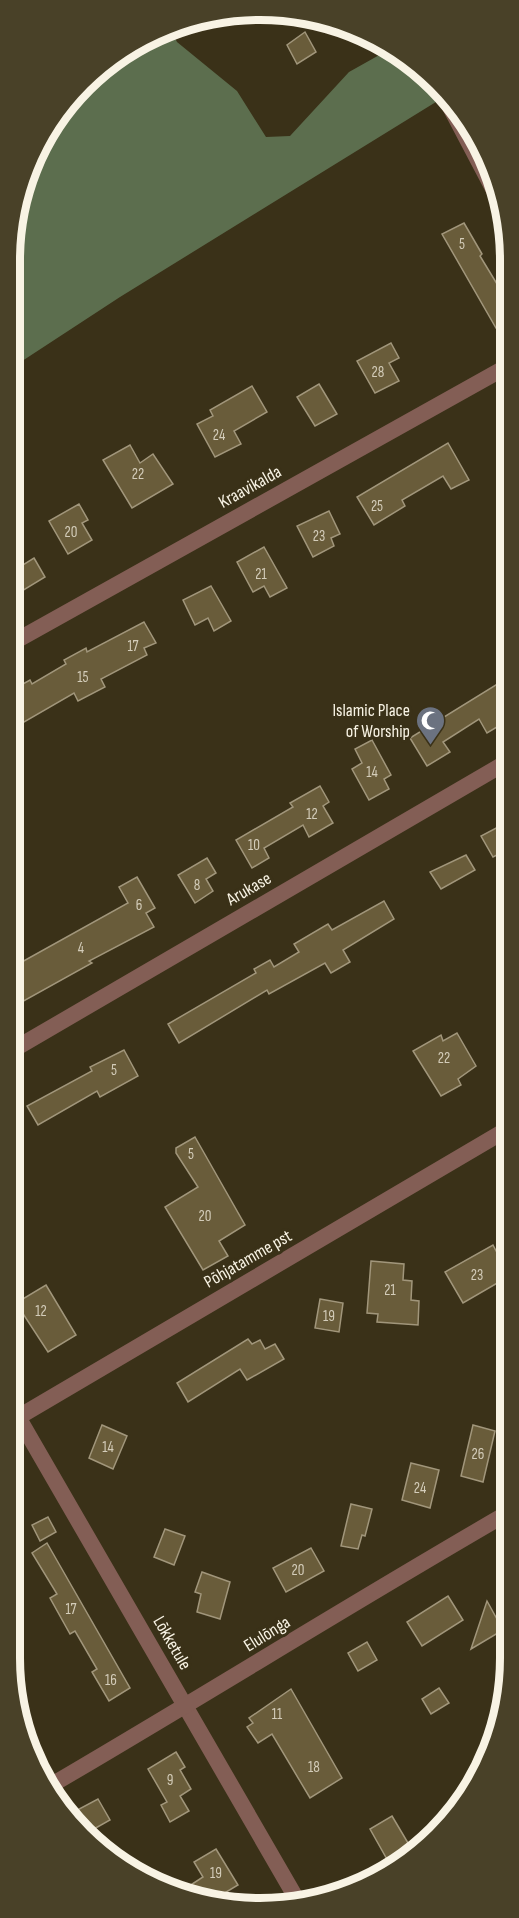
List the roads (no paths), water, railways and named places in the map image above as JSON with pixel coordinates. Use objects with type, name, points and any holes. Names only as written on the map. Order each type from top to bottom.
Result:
[{"type":"street","points":[[470,144],[477,159]]},
{"type":"street","name":"Kraavikalda","points":[[20,640],[500,370]]},
{"type":"street","name":"Arukase","points":[[20,1046],[500,766]]},
{"type":"street","name":"Põhjatamme pst","points":[[20,1409],[500,1133]]},
{"type":"street","name":"Lõkketule","points":[[20,1427],[295,1896]]},
{"type":"street","name":"Elulõnga","points":[[55,1783],[186,1707],[401,1574],[500,1517]]},
{"type":"place","name":"Islamic Place of Worship","points":[[431,746]]}]
